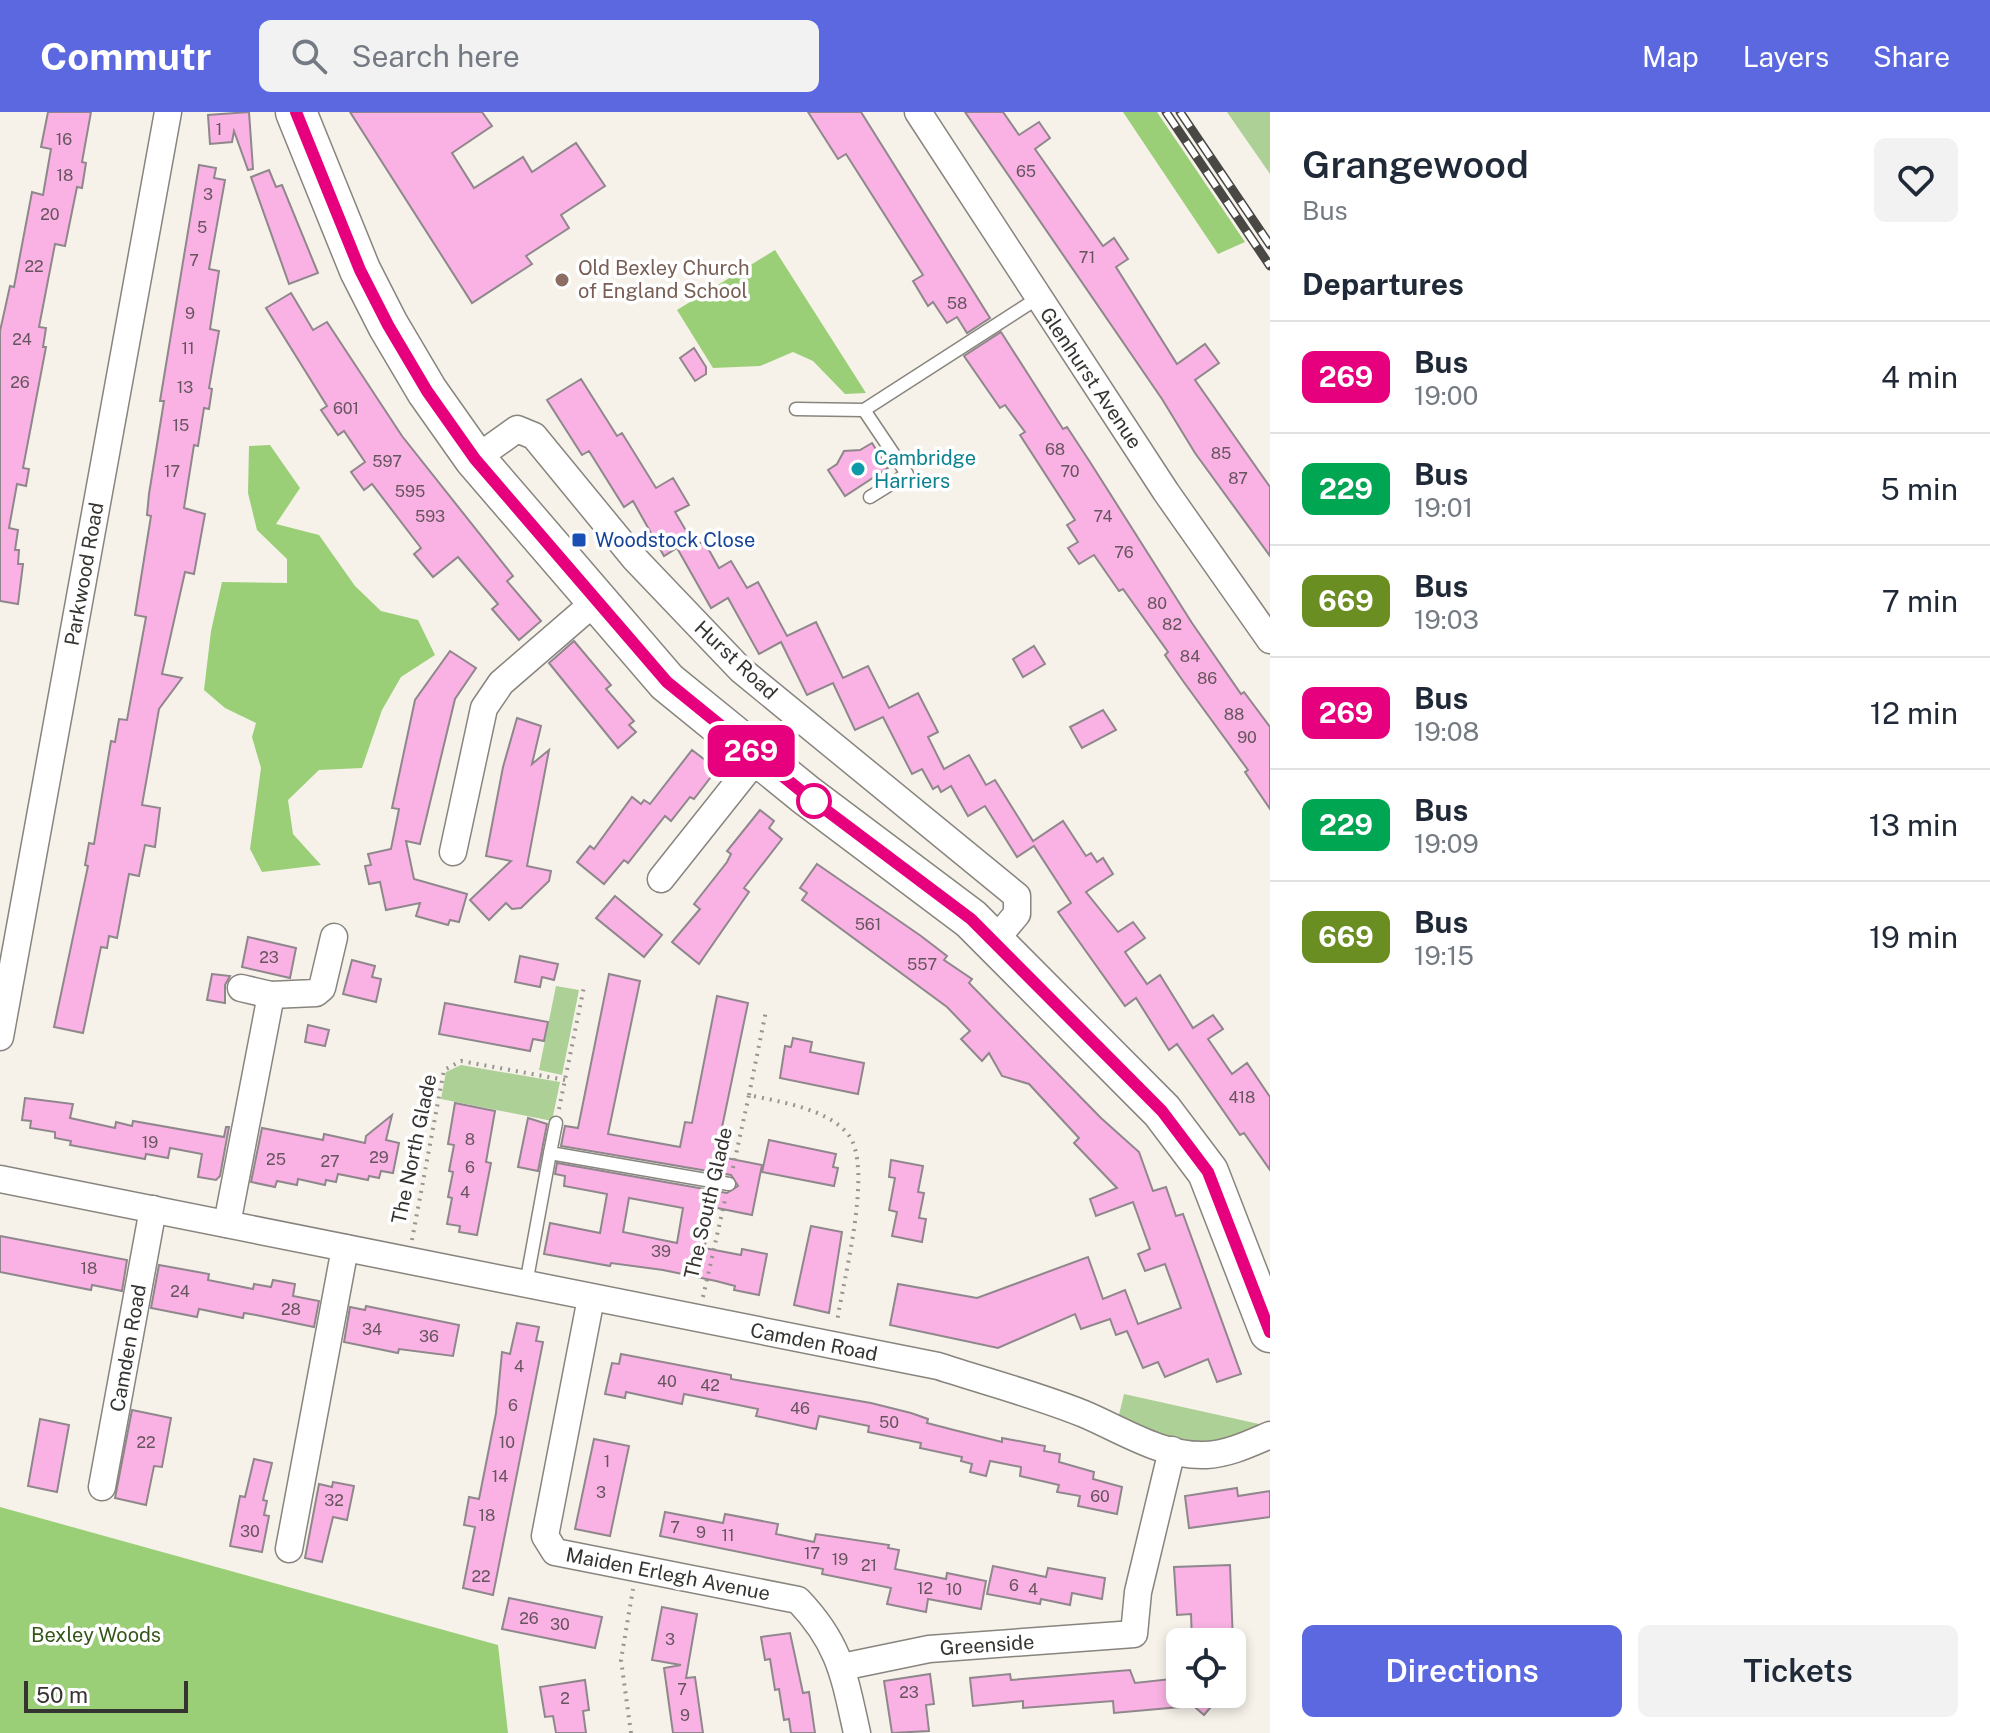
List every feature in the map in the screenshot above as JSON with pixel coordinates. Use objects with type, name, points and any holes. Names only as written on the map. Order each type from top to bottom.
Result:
[{"type":"main road","points":[[296,112],[360,270],[388,325],[435,402],[475,459],[667,682],[758,757],[954,905],[995,940],[1127,1073],[1196,1153],[1218,1193],[1270,1332]]},
{"type":"street","name":"Parkwood Road","points":[[0,1037],[168,112]]},
{"type":"street","name":"Glenhurst Avenue","points":[[918,112],[1038,298],[1270,640]]},
{"type":"street","name":"Hurst Road","points":[[475,459],[517,429],[534,436],[635,559],[741,670],[1017,896],[1017,914],[995,940]]},
{"type":"street","points":[[453,852],[484,708],[501,683],[597,600]]},
{"type":"street","points":[[661,879],[758,757]]},
{"type":"street","points":[[241,988],[271,995],[316,993],[322,988],[334,937]]},
{"type":"street","points":[[227,1224],[271,995]]},
{"type":"street","name":"Camden Road","points":[[0,1179],[938,1366],[1060,1406],[1127,1436],[1172,1450],[1205,1455],[1237,1449],[1270,1435]]},
{"type":"street","name":"Camden Road","points":[[102,1487],[153,1209]]},
{"type":"street","points":[[289,1549],[345,1248]]},
{"type":"street","name":"Maiden Erlegh Avenue","points":[[591,1298],[545,1536],[555,1552],[798,1600],[824,1627],[842,1667],[857,1733]]},
{"type":"street","name":"Greenside","points":[[842,1667],[929,1649],[1146,1634],[1138,1592],[1172,1450]]},
{"type":"lane","points":[[796,409],[864,410],[1038,298]]},
{"type":"lane","points":[[864,410],[907,474],[870,497]]},
{"type":"lane","points":[[525,1285],[556,1123]]},
{"type":"lane","points":[[550,1153],[729,1184]]},
{"type":"path","points":[[556,1123],[584,987]]},
{"type":"path","name":"The South Glade","points":[[698,1319],[766,1011]]},
{"type":"path","name":"The North Glade","points":[[408,1261],[444,1070],[461,1061],[565,1080]]},
{"type":"path","points":[[749,1095],[806,1109],[845,1131],[856,1147],[859,1179],[833,1345]]},
{"type":"path","points":[[631,1733],[621,1660],[637,1568]]},
{"type":"green space","points":[[1123,112],[1157,112],[1245,242],[1218,254]]},
{"type":"green space","points":[[1227,112],[1270,112],[1270,174]]},
{"type":"green space","points":[[775,250],[866,393],[845,394],[813,361],[793,352],[760,366],[713,368],[677,310]]},
{"type":"green space","points":[[270,445],[300,488],[276,524],[319,535],[355,586],[381,611],[418,620],[435,655],[401,677],[382,710],[362,768],[319,770],[288,800],[293,834],[321,865],[262,872],[250,849],[261,768],[252,737],[256,723],[225,708],[204,690],[211,631],[222,582],[287,583],[287,559],[257,530],[248,493],[249,446]]},
{"type":"green space","points":[[556,986],[579,990],[562,1075],[539,1070]]},
{"type":"green space","points":[[461,1065],[560,1082],[552,1121],[441,1099],[446,1072]]},
{"type":"green space","points":[[1124,1394],[1259,1424],[1225,1443],[1208,1445],[1173,1440],[1117,1423]]},
{"type":"green space","name":"Bexley Woods","points":[[0,1507],[498,1645],[508,1733],[0,1733]]},
{"type":"building","points":[[48,112],[91,112],[82,162],[86,163],[82,188],[77,187],[65,246],[55,244],[39,327],[46,328],[43,347],[46,347],[23,468],[29,469],[26,486],[17,484],[9,528],[18,530],[15,550],[19,550],[18,564],[23,564],[18,604],[0,601],[0,331],[10,286],[14,287],[32,192],[43,195],[51,149],[41,147]]},
{"type":"building","points":[[249,112],[253,169],[248,170],[234,131],[232,142],[210,144],[208,115]]},
{"type":"building","points":[[350,112],[482,112],[492,126],[452,153],[474,188],[523,157],[532,172],[576,143],[605,186],[561,215],[569,228],[526,256],[532,264],[472,303]]},
{"type":"building","points":[[808,112],[861,112],[990,318],[967,333],[957,317],[947,323],[933,302],[928,306],[913,281],[923,275],[846,154],[838,159]]},
{"type":"building","points":[[965,112],[1003,112],[1019,135],[1039,122],[1050,138],[1035,149],[1103,246],[1114,238],[1128,259],[1116,267],[1177,364],[1205,344],[1219,363],[1195,380],[1270,487],[1270,556],[1195,453],[1162,399]]},
{"type":"building","points":[[199,165],[216,168],[214,178],[225,180],[209,269],[219,271],[210,329],[219,331],[209,388],[212,389],[209,409],[204,408],[198,446],[194,445],[184,508],[205,514],[194,574],[185,572],[162,674],[182,678],[159,709],[142,805],[160,808],[155,847],[145,845],[139,876],[129,874],[117,938],[109,936],[107,948],[101,947],[83,1033],[54,1027],[88,866],[85,865],[89,843],[94,844],[111,741],[115,742],[119,719],[127,720],[146,617],[135,615],[151,516],[147,515],[149,494],[164,401],[160,401]]},
{"type":"building","points":[[269,170],[276,187],[282,185],[318,273],[289,284],[251,177]]},
{"type":"building","points":[[291,293],[313,330],[327,322],[402,436],[513,576],[507,581],[541,621],[519,640],[492,609],[498,604],[458,557],[433,577],[414,554],[421,548],[372,484],[364,490],[351,472],[365,462],[344,431],[338,435],[321,410],[327,406],[266,308]]},
{"type":"building","points":[[1001,332],[1063,429],[1067,427],[1090,462],[1192,623],[1241,694],[1244,692],[1270,727],[1270,809],[1245,772],[1248,770],[1165,655],[1168,652],[1123,589],[1119,591],[1094,555],[1079,564],[1068,548],[1078,542],[1067,525],[1075,520],[1020,435],[1025,432],[1005,405],[1000,408],[964,356]]},
{"type":"building","points":[[694,348],[706,367],[706,374],[695,381],[680,358]]},
{"type":"building","points":[[581,379],[617,436],[622,433],[656,488],[673,478],[689,505],[675,512],[695,546],[704,541],[719,568],[731,561],[747,588],[758,582],[787,636],[816,622],[843,678],[868,666],[889,708],[918,693],[938,732],[928,737],[944,769],[969,755],[986,785],[995,780],[1033,841],[1063,821],[1086,856],[1091,853],[1097,862],[1103,858],[1113,874],[1086,892],[1118,932],[1133,922],[1145,938],[1125,952],[1147,984],[1160,975],[1193,1028],[1213,1015],[1223,1029],[1208,1039],[1232,1074],[1247,1063],[1270,1097],[1270,1170],[1244,1133],[1240,1135],[1177,1044],[1169,1050],[1136,998],[1125,1006],[1058,912],[1071,903],[1034,846],[1017,857],[985,806],[968,816],[951,786],[941,792],[938,786],[933,789],[922,769],[912,774],[883,717],[855,730],[833,683],[807,695],[781,642],[759,654],[728,598],[711,608],[677,548],[664,556],[633,501],[624,507],[589,451],[582,455],[547,400]]},
{"type":"building","name":"Cambridge Harriers","points":[[872,443],[888,468],[845,496],[828,470],[837,464],[844,451],[860,450]]},
{"type":"building","points":[[574,641],[611,685],[606,689],[634,721],[629,725],[636,732],[618,748],[549,663]]},
{"type":"building","points":[[1034,646],[1045,664],[1023,677],[1013,659]]},
{"type":"building","points":[[450,651],[476,668],[455,699],[420,844],[406,841],[414,879],[467,894],[459,922],[450,920],[448,925],[416,916],[420,903],[386,910],[380,882],[369,884],[365,866],[371,865],[368,854],[391,849],[399,809],[392,808],[415,700]]},
{"type":"building","points":[[1103,710],[1116,730],[1082,748],[1070,727]]},
{"type":"building","points":[[517,718],[541,726],[532,764],[549,750],[527,866],[551,871],[549,881],[521,908],[512,909],[506,903],[489,920],[470,900],[511,861],[486,856],[503,767]]},
{"type":"building","points":[[692,750],[717,769],[694,799],[690,797],[671,821],[665,816],[628,863],[624,860],[604,884],[577,862],[590,846],[594,849],[632,797],[641,804],[644,800],[650,804]]},
{"type":"building","points":[[760,810],[774,821],[769,828],[782,839],[744,888],[749,892],[699,964],[672,942],[700,909],[694,904],[727,862],[731,854],[727,851]]},
{"type":"building","points":[[817,864],[947,956],[944,960],[972,979],[969,983],[1101,1118],[1139,1152],[1153,1191],[1166,1187],[1176,1216],[1183,1214],[1241,1374],[1217,1382],[1208,1359],[1165,1377],[1158,1362],[1143,1368],[1127,1331],[1116,1335],[1110,1319],[1081,1329],[1075,1314],[998,1348],[890,1325],[898,1284],[977,1298],[1088,1257],[1103,1299],[1125,1290],[1138,1324],[1181,1308],[1165,1264],[1145,1271],[1138,1254],[1150,1249],[1133,1202],[1096,1216],[1090,1199],[1117,1188],[1074,1143],[1079,1138],[1029,1084],[1002,1076],[989,1053],[982,1061],[961,1039],[970,1031],[947,1007],[802,900],[807,893],[800,888]]},
{"type":"building","points":[[615,896],[662,935],[644,957],[596,918]]},
{"type":"building","points":[[248,937],[296,948],[290,978],[242,967]]},
{"type":"building","points":[[520,956],[558,964],[554,980],[542,977],[540,987],[515,982]]},
{"type":"building","points":[[352,960],[375,966],[372,977],[381,979],[376,1002],[343,994]]},
{"type":"building","points":[[212,974],[230,976],[225,985],[225,1003],[207,1000]]},
{"type":"building","points":[[609,974],[640,981],[608,1134],[680,1147],[685,1122],[692,1123],[717,996],[748,1003],[716,1156],[762,1165],[752,1215],[707,1206],[700,1240],[706,1241],[704,1248],[741,1255],[742,1249],[767,1254],[759,1295],[734,1290],[735,1286],[716,1281],[663,1270],[611,1263],[610,1266],[544,1254],[550,1223],[600,1233],[607,1194],[564,1186],[565,1176],[555,1174],[557,1163],[727,1193],[738,1186],[731,1175],[561,1146],[565,1126],[578,1128]],"holes":[[[629,1198],[683,1208],[677,1243],[623,1232]]]},
{"type":"building","points":[[445,1003],[548,1022],[544,1041],[533,1039],[530,1051],[439,1034]]},
{"type":"building","points":[[308,1025],[329,1030],[325,1046],[305,1042]]},
{"type":"building","points":[[793,1038],[812,1042],[810,1052],[864,1063],[858,1094],[780,1078],[785,1046],[791,1047]]},
{"type":"building","points":[[25,1098],[73,1104],[70,1118],[115,1128],[116,1122],[132,1126],[133,1121],[224,1137],[226,1127],[229,1127],[220,1176],[216,1180],[198,1177],[202,1154],[170,1148],[168,1158],[146,1154],[145,1159],[70,1145],[71,1141],[55,1138],[55,1132],[30,1128],[31,1121],[22,1120]]},
{"type":"building","points":[[455,1103],[495,1111],[486,1162],[491,1163],[477,1235],[459,1232],[460,1226],[447,1224],[453,1172],[449,1171],[454,1145],[448,1144]]},
{"type":"building","points":[[392,1115],[386,1140],[399,1143],[393,1173],[381,1171],[379,1178],[369,1176],[368,1180],[338,1174],[336,1182],[326,1180],[325,1185],[298,1179],[297,1185],[277,1181],[275,1187],[251,1182],[262,1128],[323,1140],[324,1134],[365,1143],[366,1136]]},
{"type":"building","points":[[528,1118],[547,1124],[538,1171],[518,1167]]},
{"type":"building","points":[[769,1140],[836,1154],[833,1167],[838,1168],[834,1186],[762,1172]]},
{"type":"building","points":[[891,1160],[923,1166],[918,1192],[924,1193],[919,1218],[926,1219],[922,1242],[892,1236],[897,1212],[889,1210],[895,1178],[889,1177]]},
{"type":"building","points":[[811,1226],[842,1232],[829,1313],[794,1305]]},
{"type":"building","points":[[0,1236],[127,1260],[122,1291],[92,1285],[91,1290],[0,1272]]},
{"type":"building","points":[[159,1265],[209,1274],[208,1280],[253,1289],[254,1284],[271,1287],[273,1280],[295,1284],[293,1296],[319,1301],[314,1327],[244,1313],[243,1318],[199,1309],[197,1317],[151,1308]]},
{"type":"building","points":[[366,1306],[459,1325],[453,1356],[399,1349],[398,1353],[344,1342],[350,1307],[365,1310]]},
{"type":"building","points":[[517,1323],[539,1327],[536,1341],[543,1342],[493,1595],[463,1588],[475,1527],[464,1525],[469,1497],[479,1499],[496,1413],[502,1352],[510,1354]]},
{"type":"building","points":[[621,1354],[731,1375],[731,1379],[871,1403],[928,1419],[927,1423],[1002,1442],[1002,1438],[1045,1446],[1044,1451],[1060,1454],[1059,1462],[1094,1472],[1093,1479],[1122,1487],[1117,1514],[1078,1506],[1080,1496],[1057,1492],[1059,1485],[1020,1476],[1021,1467],[990,1461],[986,1476],[970,1472],[972,1464],[961,1461],[962,1457],[920,1448],[921,1443],[868,1432],[869,1426],[819,1416],[816,1429],[756,1416],[758,1409],[684,1394],[682,1404],[626,1392],[625,1398],[605,1394],[612,1363],[619,1364]]},
{"type":"building","points":[[132,1410],[171,1418],[162,1467],[154,1466],[146,1505],[115,1498]]},
{"type":"building","points":[[40,1419],[69,1425],[57,1492],[28,1486]]},
{"type":"building","points":[[594,1439],[629,1446],[610,1536],[575,1529]]},
{"type":"building","points":[[254,1459],[272,1463],[263,1500],[267,1501],[264,1515],[269,1516],[262,1552],[230,1546],[240,1496],[245,1497]]},
{"type":"building","points":[[333,1482],[354,1486],[347,1520],[333,1517],[322,1562],[305,1558],[319,1484],[332,1487]]},
{"type":"building","points":[[1237,1488],[1238,1496],[1270,1491],[1270,1517],[1189,1528],[1185,1496]]},
{"type":"building","points":[[665,1512],[723,1523],[725,1514],[778,1524],[776,1534],[814,1542],[816,1534],[889,1545],[888,1548],[899,1550],[895,1569],[946,1579],[947,1573],[986,1581],[981,1609],[928,1599],[926,1612],[887,1604],[891,1588],[822,1574],[823,1569],[660,1536]]},
{"type":"building","points":[[1230,1565],[1232,1628],[1192,1628],[1191,1614],[1177,1615],[1174,1567]]},
{"type":"building","points":[[993,1566],[1046,1577],[1048,1568],[1105,1578],[1102,1599],[1072,1593],[1070,1605],[1041,1599],[1040,1604],[987,1594]]},
{"type":"building","points":[[509,1598],[602,1617],[595,1648],[502,1629]]},
{"type":"building","points":[[662,1607],[697,1614],[686,1678],[695,1677],[703,1733],[673,1733],[664,1668],[681,1665],[652,1660]]},
{"type":"building","points":[[790,1633],[803,1693],[809,1692],[815,1733],[791,1733],[789,1719],[784,1720],[779,1689],[775,1690],[770,1659],[765,1660],[761,1637]]},
{"type":"building","points":[[1130,1670],[1135,1683],[1166,1680],[1166,1708],[1169,1708],[1114,1713],[1113,1701],[1023,1708],[1023,1701],[973,1706],[970,1678],[1010,1674],[1011,1680]]},
{"type":"building","points":[[930,1674],[934,1704],[926,1705],[929,1731],[892,1733],[884,1681]]},
{"type":"building","points":[[585,1680],[589,1710],[583,1711],[586,1733],[556,1733],[553,1716],[545,1717],[540,1687]]},
{"type":"building","points":[[1196,1708],[1210,1708],[1204,1715]]},
{"type":"railway","points":[[1166,112],[1270,266]]},
{"type":"railway","points":[[1180,112],[1270,245]]},
{"type":"bus line","name":"269","points":[[296,112],[360,270],[388,325],[427,391],[475,459],[667,682],[806,795],[971,919],[1117,1062],[1162,1111],[1208,1172],[1270,1332]]},
{"type":"place","name":"Old Bexley Church of England School","points":[[562,280]]},
{"type":"place","name":"Cambridge Harriers","points":[[858,469]]},
{"type":"place","name":"Woodstock Close","points":[[579,540]]}]
